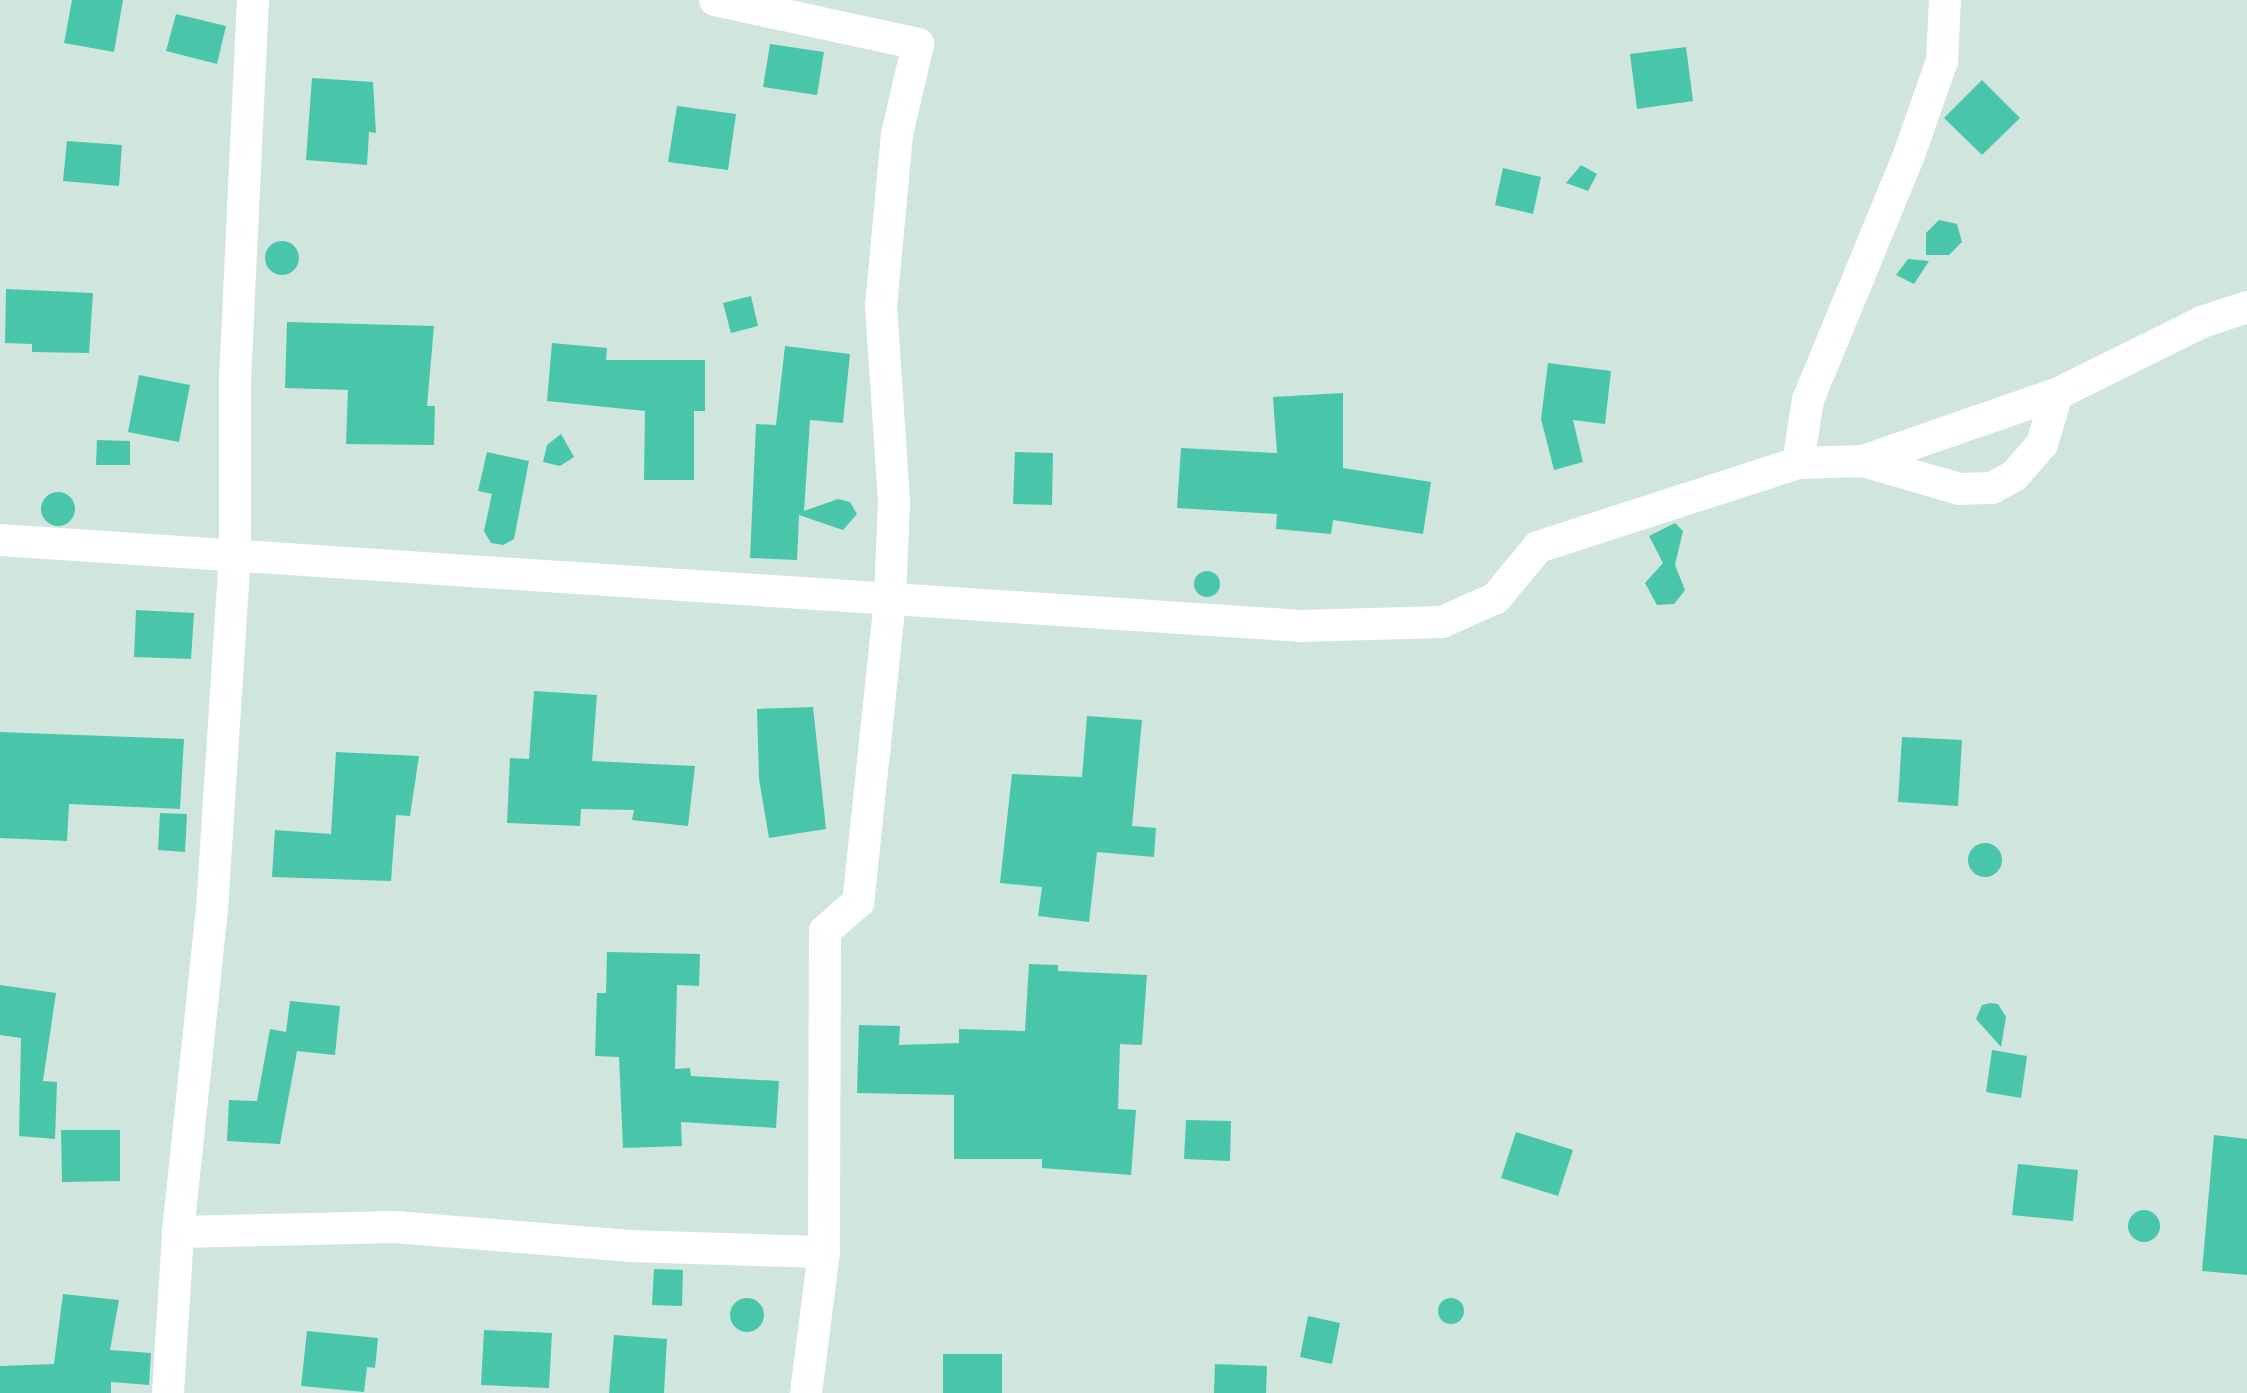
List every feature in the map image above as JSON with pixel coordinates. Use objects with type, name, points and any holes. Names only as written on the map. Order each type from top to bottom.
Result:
[{"type":"street","points":[[168,1393],[178,1232],[212,909],[235,552],[235,380],[253,0]]},
{"type":"street","points":[[715,0],[918,44],[897,134],[881,305],[894,501],[890,600],[858,902],[825,931],[824,1252],[806,1393]]},
{"type":"street","points":[[1798,463],[1808,400],[1909,155],[1942,61],[1945,0]]},
{"type":"street","points":[[0,540],[235,552],[890,600],[1300,626],[1442,622],[1496,598],[1538,547],[1798,463],[1863,461],[2057,394],[2202,322],[2247,307]]},
{"type":"street","points":[[1863,461],[1960,489],[1992,488],[2015,475],[2042,444],[2057,394]]},
{"type":"street","points":[[178,1232],[395,1227],[629,1246],[824,1252]]},
{"type":"building","points":[[72,0],[123,0],[114,52],[64,43]]},
{"type":"building","points":[[176,14],[226,26],[217,64],[166,51]]},
{"type":"building","points":[[770,44],[824,52],[817,95],[763,87]]},
{"type":"building","points":[[1686,47],[1693,101],[1637,109],[1630,54]]},
{"type":"building","points":[[312,78],[373,82],[376,133],[369,132],[367,165],[306,160]]},
{"type":"building","points":[[1982,80],[2020,118],[1982,155],[1944,118]]},
{"type":"building","points":[[677,106],[736,114],[728,170],[668,162]]},
{"type":"building","points":[[67,141],[122,145],[119,186],[63,181]]},
{"type":"building","points":[[1581,165],[1597,174],[1588,191],[1566,183]]},
{"type":"building","points":[[1503,168],[1541,177],[1533,214],[1495,205]]},
{"type":"building","points":[[1939,220],[1957,224],[1962,242],[1949,255],[1926,255],[1926,233]]},
{"type":"building","points":[[282,241],[294,246],[299,258],[294,270],[282,275],[270,270],[265,258],[270,246]]},
{"type":"building","points":[[1908,259],[1929,261],[1914,284],[1896,275]]},
{"type":"building","points":[[6,289],[93,293],[89,353],[32,352],[32,344],[5,343]]},
{"type":"building","points":[[751,296],[758,326],[731,333],[723,303]]},
{"type":"building","points":[[287,322],[434,326],[427,406],[435,406],[434,445],[346,444],[348,390],[285,388]]},
{"type":"building","points":[[552,343],[607,348],[606,360],[705,360],[705,411],[694,411],[694,480],[644,480],[645,411],[547,401]]},
{"type":"building","points":[[785,346],[850,354],[843,423],[810,420],[804,511],[838,499],[850,502],[857,514],[843,530],[799,515],[797,560],[750,558],[756,424],[776,425]]},
{"type":"building","points":[[1548,363],[1611,371],[1605,424],[1573,420],[1583,462],[1554,470],[1541,419]]},
{"type":"building","points":[[139,375],[190,385],[179,442],[128,432]]},
{"type":"building","points":[[1343,393],[1343,468],[1431,482],[1423,534],[1333,520],[1331,534],[1276,529],[1277,514],[1177,508],[1181,448],[1277,453],[1273,397]]},
{"type":"building","points":[[561,434],[574,457],[560,466],[543,462],[547,445]]},
{"type":"building","points":[[97,440],[130,441],[130,465],[96,465]]},
{"type":"building","points":[[487,452],[529,461],[514,539],[503,545],[491,543],[484,531],[492,494],[478,491]]},
{"type":"building","points":[[1015,452],[1053,453],[1052,505],[1013,504]]},
{"type":"building","points":[[58,492],[70,497],[75,509],[70,521],[58,526],[46,521],[41,509],[46,497]]},
{"type":"building","points":[[1675,523],[1683,531],[1675,565],[1685,590],[1674,604],[1657,605],[1645,583],[1663,563],[1649,536]]},
{"type":"building","points":[[1207,571],[1216,575],[1220,584],[1216,593],[1207,597],[1198,593],[1194,584],[1198,575]]},
{"type":"building","points":[[136,610],[194,613],[191,659],[134,657]]},
{"type":"building","points":[[534,691],[597,695],[592,761],[695,766],[688,826],[632,820],[634,810],[581,809],[580,826],[507,823],[510,758],[529,759]]},
{"type":"building","points":[[813,707],[826,829],[769,838],[759,779],[757,709]]},
{"type":"building","points":[[1087,716],[1142,720],[1132,826],[1156,828],[1154,857],[1097,852],[1089,922],[1038,916],[1042,887],[1000,883],[1012,774],[1082,777]]},
{"type":"building","points":[[0,732],[184,739],[180,809],[69,804],[67,841],[0,838]]},
{"type":"building","points":[[1902,737],[1962,740],[1958,806],[1898,802]]},
{"type":"building","points":[[336,752],[419,756],[410,816],[396,815],[391,881],[272,877],[275,830],[331,834]]},
{"type":"building","points":[[160,813],[187,814],[185,852],[158,850]]},
{"type":"building","points":[[1985,843],[1997,848],[2002,860],[1997,872],[1985,877],[1973,872],[1968,860],[1973,848]]},
{"type":"building","points":[[607,952],[700,954],[699,986],[677,985],[675,1069],[690,1068],[691,1076],[779,1081],[776,1128],[681,1122],[682,1146],[623,1148],[619,1057],[595,1056],[597,993],[606,993]]},
{"type":"building","points":[[1029,964],[1058,965],[1058,971],[1147,975],[1142,1045],[1120,1044],[1118,1109],[1136,1110],[1131,1175],[1042,1168],[1042,1159],[954,1159],[954,1095],[857,1093],[859,1025],[900,1026],[899,1045],[959,1043],[959,1029],[1025,1031]]},
{"type":"building","points":[[0,985],[56,993],[43,1081],[57,1082],[55,1139],[19,1136],[21,1038],[0,1035]]},
{"type":"building","points":[[290,1001],[340,1006],[335,1055],[297,1051],[280,1144],[227,1141],[229,1100],[257,1101],[270,1029],[286,1032]]},
{"type":"building","points":[[1998,1004],[2006,1017],[2001,1047],[1976,1019],[1982,1005]]},
{"type":"building","points":[[1992,1050],[2027,1056],[2021,1098],[1986,1092]]},
{"type":"building","points":[[1186,1120],[1231,1121],[1230,1161],[1184,1159]]},
{"type":"building","points":[[61,1130],[120,1130],[120,1181],[62,1182]]},
{"type":"building","points":[[1516,1132],[1573,1150],[1558,1196],[1501,1178]]},
{"type":"building","points":[[2214,1135],[2247,1139],[2247,1275],[2202,1271]]},
{"type":"building","points":[[2018,1164],[2078,1170],[2073,1221],[2012,1215]]},
{"type":"building","points":[[2144,1210],[2156,1214],[2160,1226],[2156,1238],[2144,1242],[2132,1238],[2128,1226],[2132,1214]]},
{"type":"building","points":[[654,1269],[683,1270],[682,1306],[652,1305]]},
{"type":"building","points":[[63,1294],[119,1300],[110,1350],[151,1353],[149,1385],[111,1382],[111,1393],[0,1393],[0,1366],[54,1364]]},
{"type":"building","points":[[747,1298],[759,1303],[764,1315],[759,1327],[747,1332],[735,1327],[730,1315],[735,1303]]},
{"type":"building","points":[[1451,1298],[1460,1302],[1464,1311],[1460,1320],[1451,1324],[1442,1320],[1438,1311],[1442,1302]]},
{"type":"building","points":[[1308,1316],[1340,1323],[1332,1364],[1300,1357]]},
{"type":"building","points":[[484,1330],[552,1333],[549,1388],[481,1385]]},
{"type":"building","points":[[307,1331],[378,1338],[375,1368],[367,1367],[364,1392],[301,1386]]},
{"type":"building","points":[[614,1335],[667,1339],[664,1393],[609,1393]]},
{"type":"building","points":[[943,1354],[1002,1354],[1002,1393],[943,1393]]},
{"type":"building","points":[[1215,1364],[1267,1366],[1266,1393],[1214,1393]]}]
